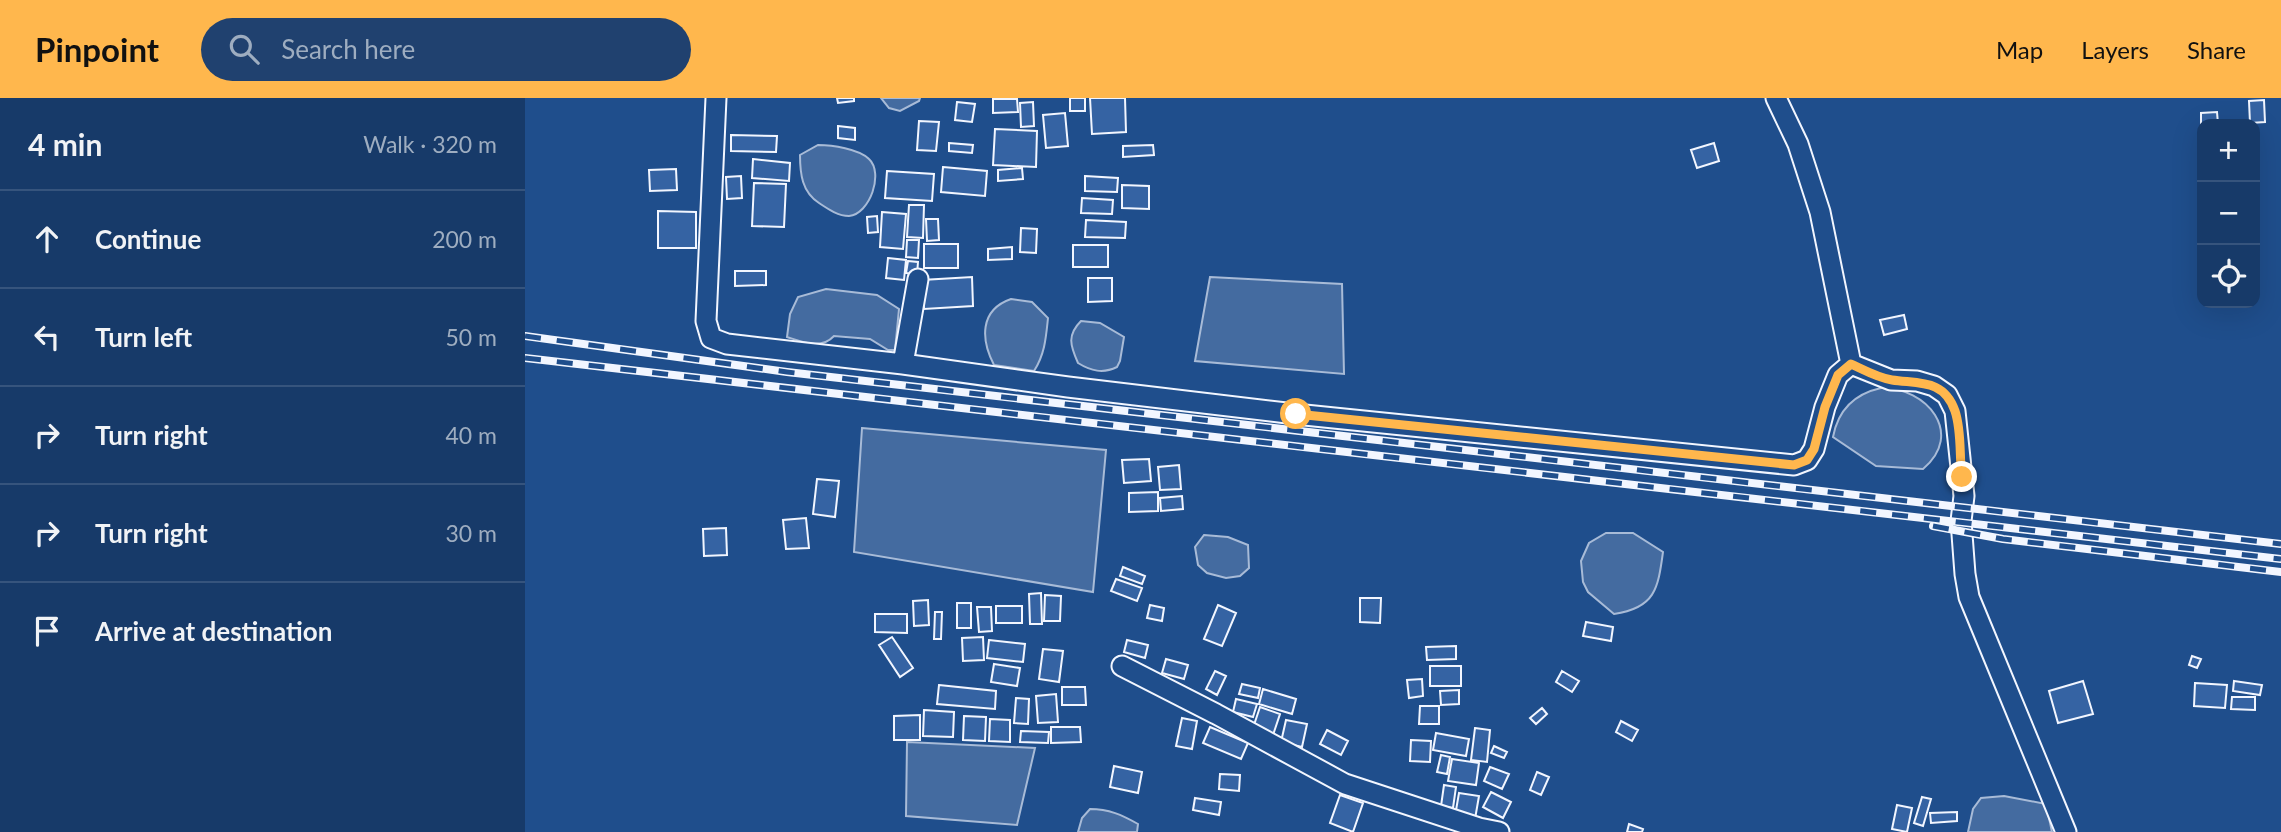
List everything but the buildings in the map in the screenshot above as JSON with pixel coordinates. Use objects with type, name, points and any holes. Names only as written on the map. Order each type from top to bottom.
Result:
[{"type":"street","points":[[716,98],[706,321],[711,338],[727,344],[1296,414],[1794,465],[1807,460],[1814,449],[1825,407],[1838,375],[1851,364]]},
{"type":"street","points":[[1776,98],[1798,144],[1820,212],[1851,364]]},
{"type":"street","points":[[903,364],[918,279]]},
{"type":"street","points":[[1851,364],[1891,380],[1917,381],[1934,386],[1947,396],[1955,411],[1964,496],[1961,521],[1969,597],[2066,832]]},
{"type":"street","points":[[1122,666],[1345,784],[1479,828],[1499,832]]},
{"type":"water","points":[[881,98],[920,98],[900,111],[889,108]]},
{"type":"water","points":[[818,145],[852,150],[865,156],[873,165],[873,192],[857,214],[845,216],[833,212],[809,194],[802,176],[800,155]]},
{"type":"water","points":[[1210,277],[1342,284],[1344,374],[1195,361]]},
{"type":"water","points":[[826,289],[877,295],[899,309],[895,350],[888,350],[870,339],[834,336],[818,344],[787,337],[790,314],[798,297]]},
{"type":"water","points":[[1011,299],[1032,302],[1048,318],[1043,352],[1034,371],[994,365],[987,346],[985,336],[988,318],[993,310]]},
{"type":"water","points":[[1081,321],[1100,323],[1124,337],[1117,367],[1097,371],[1078,363],[1071,340],[1073,331]]},
{"type":"water","points":[[1881,388],[1913,395],[1935,415],[1941,441],[1935,455],[1923,469],[1876,466],[1833,437],[1843,411],[1863,394]]},
{"type":"water","points":[[862,428],[1106,450],[1093,592],[854,552]]},
{"type":"water","points":[[1606,533],[1633,533],[1663,552],[1652,595],[1638,607],[1614,614],[1588,592],[1583,582],[1581,561],[1589,543]]},
{"type":"water","points":[[1204,535],[1228,537],[1248,545],[1249,568],[1240,576],[1226,578],[1207,573],[1198,565],[1195,547]]},
{"type":"water","points":[[907,742],[1035,748],[1017,825],[906,816]]},
{"type":"water","points":[[2004,796],[2046,804],[2052,832],[1968,832],[1973,809],[1981,798]]},
{"type":"water","points":[[1090,809],[1109,811],[1126,818],[1138,824],[1137,832],[1078,832],[1082,818]]},
{"type":"railway","points":[[525,336],[787,372],[2281,544]]},
{"type":"railway","points":[[525,358],[2281,559]]},
{"type":"railway","points":[[1933,526],[2003,539],[2281,572]]},
{"type":"route","points":[[1296,414],[1794,465],[1807,460],[1814,449],[1825,407],[1838,375],[1851,364],[1879,377],[1917,381],[1934,386],[1947,396],[1955,411],[1962,477]]}]
